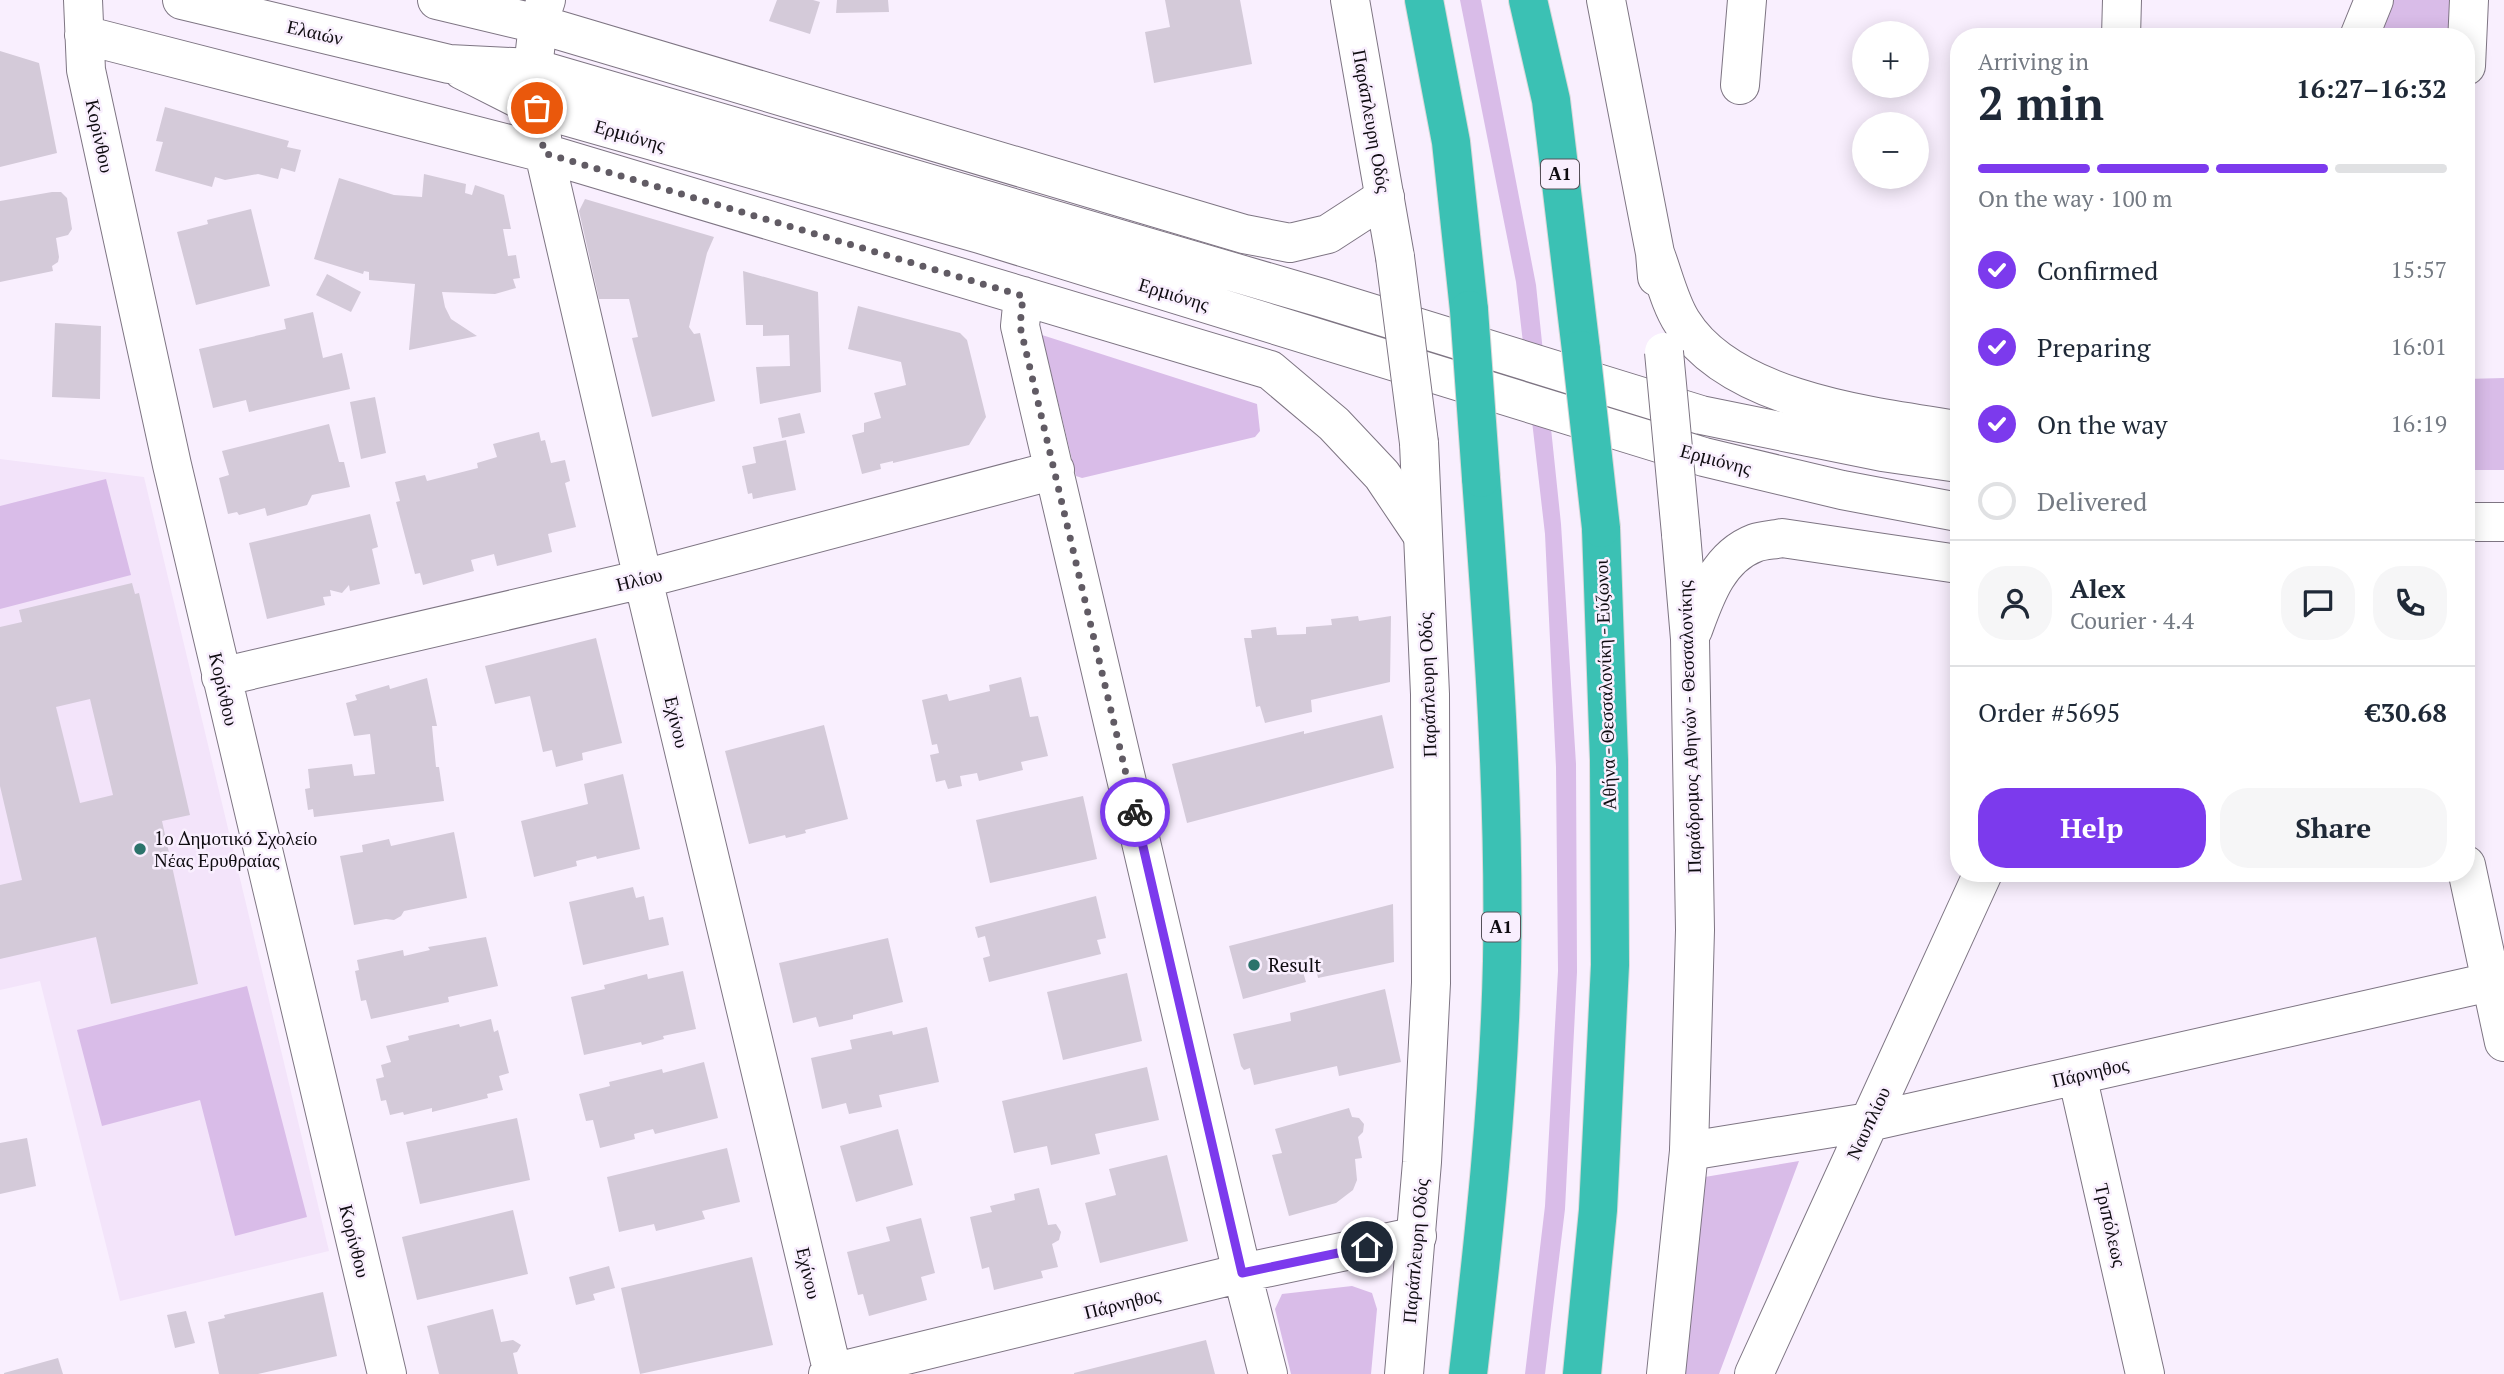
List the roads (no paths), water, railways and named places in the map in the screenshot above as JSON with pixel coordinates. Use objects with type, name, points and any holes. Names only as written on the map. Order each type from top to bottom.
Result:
[{"type":"highway","name":"Α1","points":[[1424,0],[1451,142],[1469,310],[1500,777],[1502,962],[1487,1206],[1468,1374]]},
{"type":"highway","name":"Αθήνα - Θεσσαλονίκη - Εύζωνοι","points":[[1528,0],[1551,100],[1601,528],[1609,760],[1610,965],[1598,1210],[1583,1374]]},
{"type":"street","name":"Ελαιών","points":[[182,0],[449,64]]},
{"type":"street","points":[[437,0],[542,12],[1256,236],[1290,243],[1328,233],[1385,197]]},
{"type":"street","name":"Παράπλευρη Οδός","points":[[1350,0],[1395,257],[1419,443],[1430,694],[1432,983],[1417,1236],[1405,1374]]},
{"type":"street","name":"Παράδρομος Αθηνών - Θεσσαλονίκης","points":[[1606,0],[1655,253],[1690,639],[1695,930],[1689,1151],[1666,1374]]},
{"type":"street","points":[[1740,85],[1747,0]]},
{"type":"street","points":[[2121,28],[2122,0]]},
{"type":"street","points":[[2363,28],[2374,0]]},
{"type":"street","points":[[2468,28],[2469,0]]},
{"type":"street","name":"Εχίνου","points":[[542,12],[533,68],[544,153],[831,1374]]},
{"type":"street","points":[[83,18],[1270,370],[1334,424],[1382,475],[1421,533]]},
{"type":"street","name":"Κορίνθου","points":[[83,18],[86,70],[172,465],[387,1374]]},
{"type":"street","name":"Ερμιόνης","points":[[449,64],[533,68],[1322,298],[1701,415],[1882,452],[1950,462]]},
{"type":"street","name":"Ερμιόνης","points":[[449,64],[537,108],[980,234],[1704,457],[1950,510]]},
{"type":"street","points":[[1655,253],[1681,322],[1724,366],[1742,376],[1795,396],[1846,411],[1950,429]]},
{"type":"street","points":[[1023,296],[1020,326],[1268,1374]]},
{"type":"street","name":"Ηλίου","points":[[220,677],[643,579],[1055,470]]},
{"type":"street","points":[[2475,522],[2504,522]]},
{"type":"street","points":[[1690,639],[1706,595],[1719,571],[1754,543],[1782,538],[1950,563]]},
{"type":"street","name":"Ναυπλίου","points":[[1754,1374],[1979,882]]},
{"type":"street","points":[[2470,882],[2504,1042]]},
{"type":"street","name":"Πάρνηθος","points":[[1689,1151],[1868,1122],[2490,982]]},
{"type":"street","name":"Τριπόλεως","points":[[2077,1075],[2145,1374]]},
{"type":"street","name":"Πάρνηθος","points":[[831,1374],[1242,1273],[1417,1236]]},
{"type":"place","name":"1ο Δημοτικό Σχολείο Νέας Ερυθραίας","points":[[140,849]]},
{"type":"place","name":"Result","points":[[1254,965]]}]
